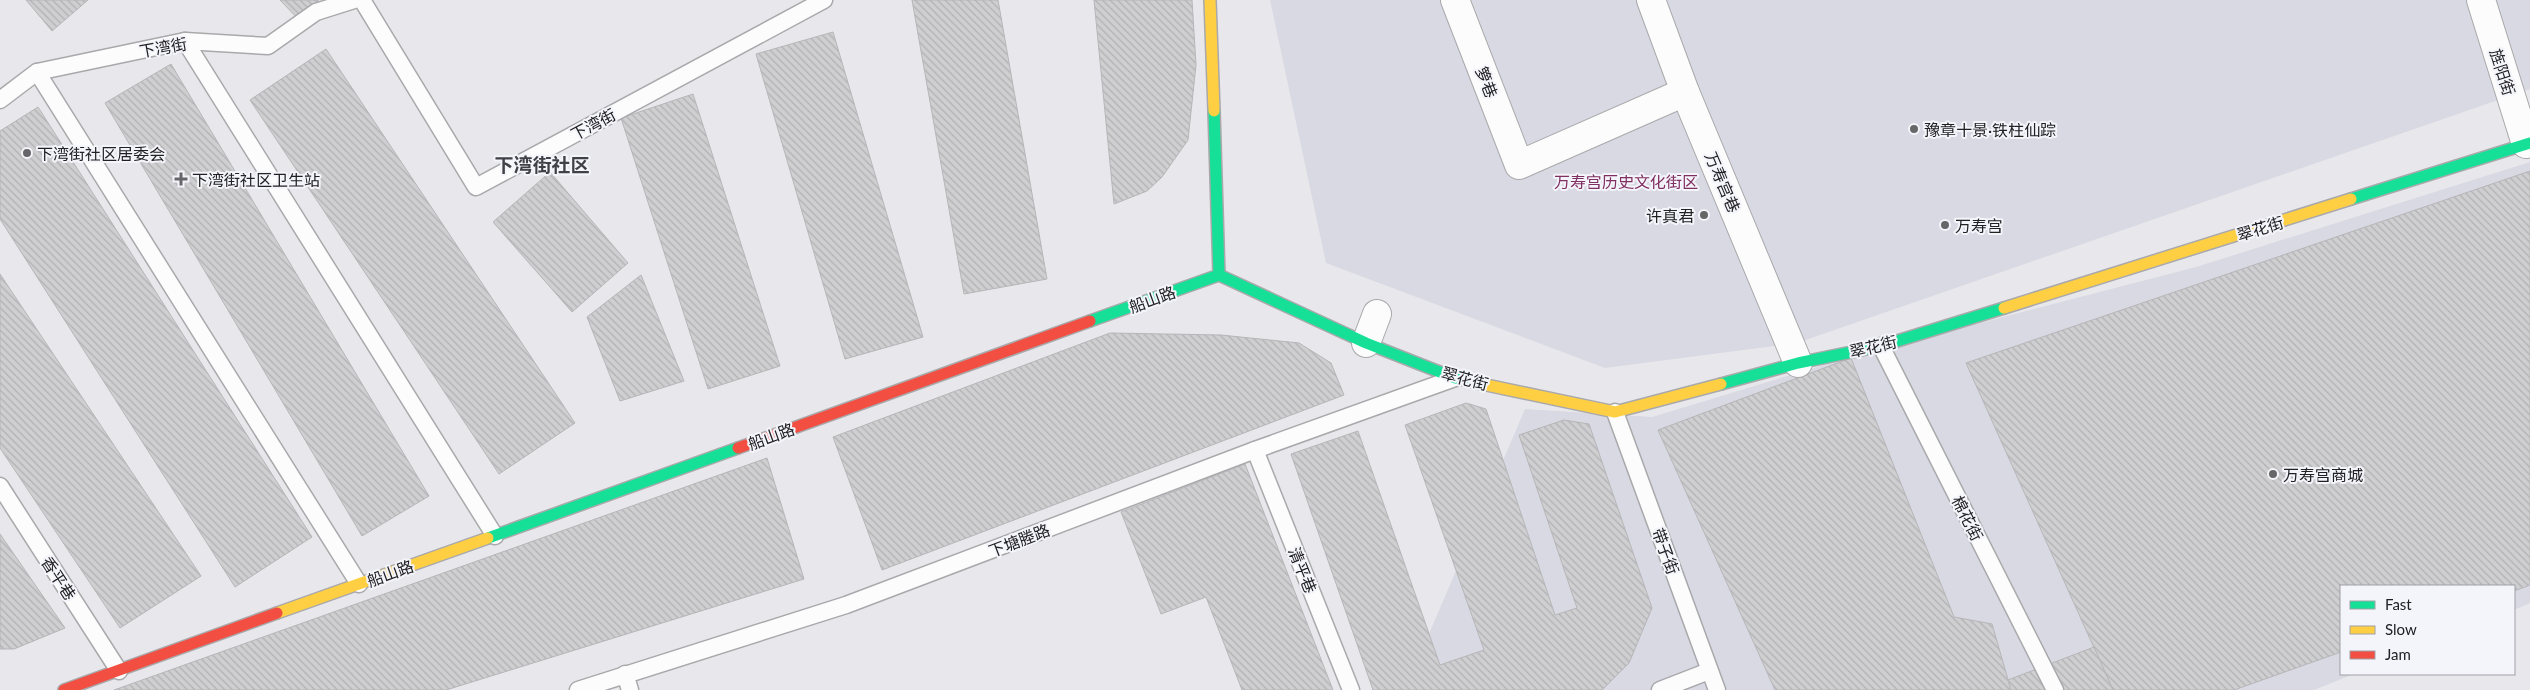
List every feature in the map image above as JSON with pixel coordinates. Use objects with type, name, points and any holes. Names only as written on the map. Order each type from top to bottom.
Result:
[{"type":"street","points":[[1210,0],[1219,275]]},
{"type":"street","name":"箩巷","points":[[1455,0],[1519,165],[1685,92]]},
{"type":"street","name":"万寿宫巷","points":[[1651,0],[1685,92],[1798,363]]},
{"type":"street","name":"旌阳街","points":[[2481,0],[2528,144]]},
{"type":"street","name":"翠花街","points":[[1219,275],[1366,343],[1455,378],[1615,412],[1798,363],[1881,346],[2528,144]]},
{"type":"street","name":"船山路","points":[[64,690],[1219,275]]},
{"type":"street","points":[[1366,343],[1377,314]]},
{"type":"lane","name":"下湾街","points":[[0,100],[37,72],[185,40],[268,46],[316,12],[354,0]]},
{"type":"lane","name":"下湾街","points":[[362,0],[476,187],[824,0]]},
{"type":"lane","points":[[185,40],[495,536]]},
{"type":"lane","points":[[37,72],[359,584]]},
{"type":"lane","name":"棉花街","points":[[1881,346],[2055,690]]},
{"type":"lane","name":"下塘塍路","points":[[578,690],[628,682],[846,605],[1254,450],[1455,378]]},
{"type":"lane","name":"带子街","points":[[1615,412],[1717,690]]},
{"type":"lane","name":"清平巷","points":[[1254,450],[1351,690]]},
{"type":"lane","name":"香平巷","points":[[0,486],[119,670]]},
{"type":"lane","points":[[1660,690],[1710,671]]},
{"type":"shaded area","name":"万寿宫历史文化街区","points":[[1270,0],[2530,0],[2530,89],[1797,343],[1605,368],[1326,263]]},
{"type":"shaded area","name":"万寿宫商城","points":[[2530,162],[2530,603],[2515,610],[2515,585],[2340,585],[2340,675],[2352,675],[2314,690],[1405,690],[1525,409],[1652,417],[1860,354],[2196,267]]},
{"type":"building","points":[[26,0],[88,0],[52,31]]},
{"type":"building","points":[[280,0],[319,0],[299,20]]},
{"type":"building","points":[[912,0],[998,0],[1047,279],[964,294]]},
{"type":"building","points":[[1094,0],[1192,0],[1196,65],[1188,140],[1162,177],[1147,191],[1114,204]]},
{"type":"building","points":[[833,32],[923,337],[845,359],[756,54]]},
{"type":"building","points":[[326,49],[575,423],[499,474],[250,100]]},
{"type":"building","points":[[171,64],[429,496],[362,536],[105,103]]},
{"type":"building","points":[[693,94],[780,366],[708,389],[621,118]]},
{"type":"building","points":[[38,107],[312,537],[235,587],[0,219],[0,131]]},
{"type":"building","name":"万寿宫商城","points":[[2530,171],[2530,585],[2515,591],[2515,585],[2340,585],[2340,652],[2234,690],[2113,690],[1966,363]]},
{"type":"building","points":[[550,172],[628,263],[572,312],[493,222]]},
{"type":"building","points":[[0,274],[201,576],[120,628],[0,448]]},
{"type":"building","points":[[641,275],[684,381],[620,401],[587,317]]},
{"type":"building","points":[[1110,333],[1221,335],[1299,343],[1331,363],[1344,395],[882,570],[833,437]]},
{"type":"building","points":[[1851,358],[1954,617],[1992,624],[2011,690],[1775,690],[1658,430]]},
{"type":"building","points":[[1466,403],[1486,409],[1555,615],[1577,608],[1519,435],[1564,420],[1589,424],[1652,608],[1629,663],[1602,690],[1373,690],[1291,454],[1358,431],[1440,665],[1484,650],[1405,425]]},
{"type":"building","points":[[767,458],[804,579],[446,690],[114,690]]},
{"type":"building","points":[[1245,464],[1333,690],[1242,690],[1206,597],[1161,614],[1121,512]]},
{"type":"building","points":[[0,534],[65,628],[14,649],[0,649]]},
{"type":"building","points":[[2094,647],[2113,690],[2011,690],[2008,680]]},
{"type":"traffic: fast","points":[[1090,321],[1219,275],[1214,111]]},
{"type":"traffic: fast","points":[[2351,199],[2530,143]]},
{"type":"traffic: fast","points":[[1219,275],[1366,343],[1455,378],[1477,383]]},
{"type":"traffic: fast","points":[[1721,384],[1798,363],[1881,346],[2004,308]]},
{"type":"traffic: fast","points":[[488,538],[738,448]]},
{"type":"traffic: slow","points":[[1210,0],[1214,111]]},
{"type":"traffic: slow","points":[[2004,308],[2351,199]]},
{"type":"traffic: slow","points":[[1477,383],[1615,412],[1721,384]]},
{"type":"traffic: slow","points":[[277,613],[488,538]]},
{"type":"traffic: jam","points":[[738,448],[1090,321]]},
{"type":"traffic: jam","points":[[64,690],[277,613]]},
{"type":"place","name":"豫章十景·铁柱仙踪","points":[[1914,129]]},
{"type":"place","name":"下湾街社区居委会","points":[[27,153]]},
{"type":"place","name":"下湾街社区卫生站","points":[[181,179]]},
{"type":"place","name":"许真君","points":[[1704,215]]},
{"type":"place","name":"万寿宫","points":[[1945,225]]},
{"type":"place","name":"万寿宫商城","points":[[2273,474]]},
{"type":"district","name":"下湾街社区","points":[[542,164]]}]
